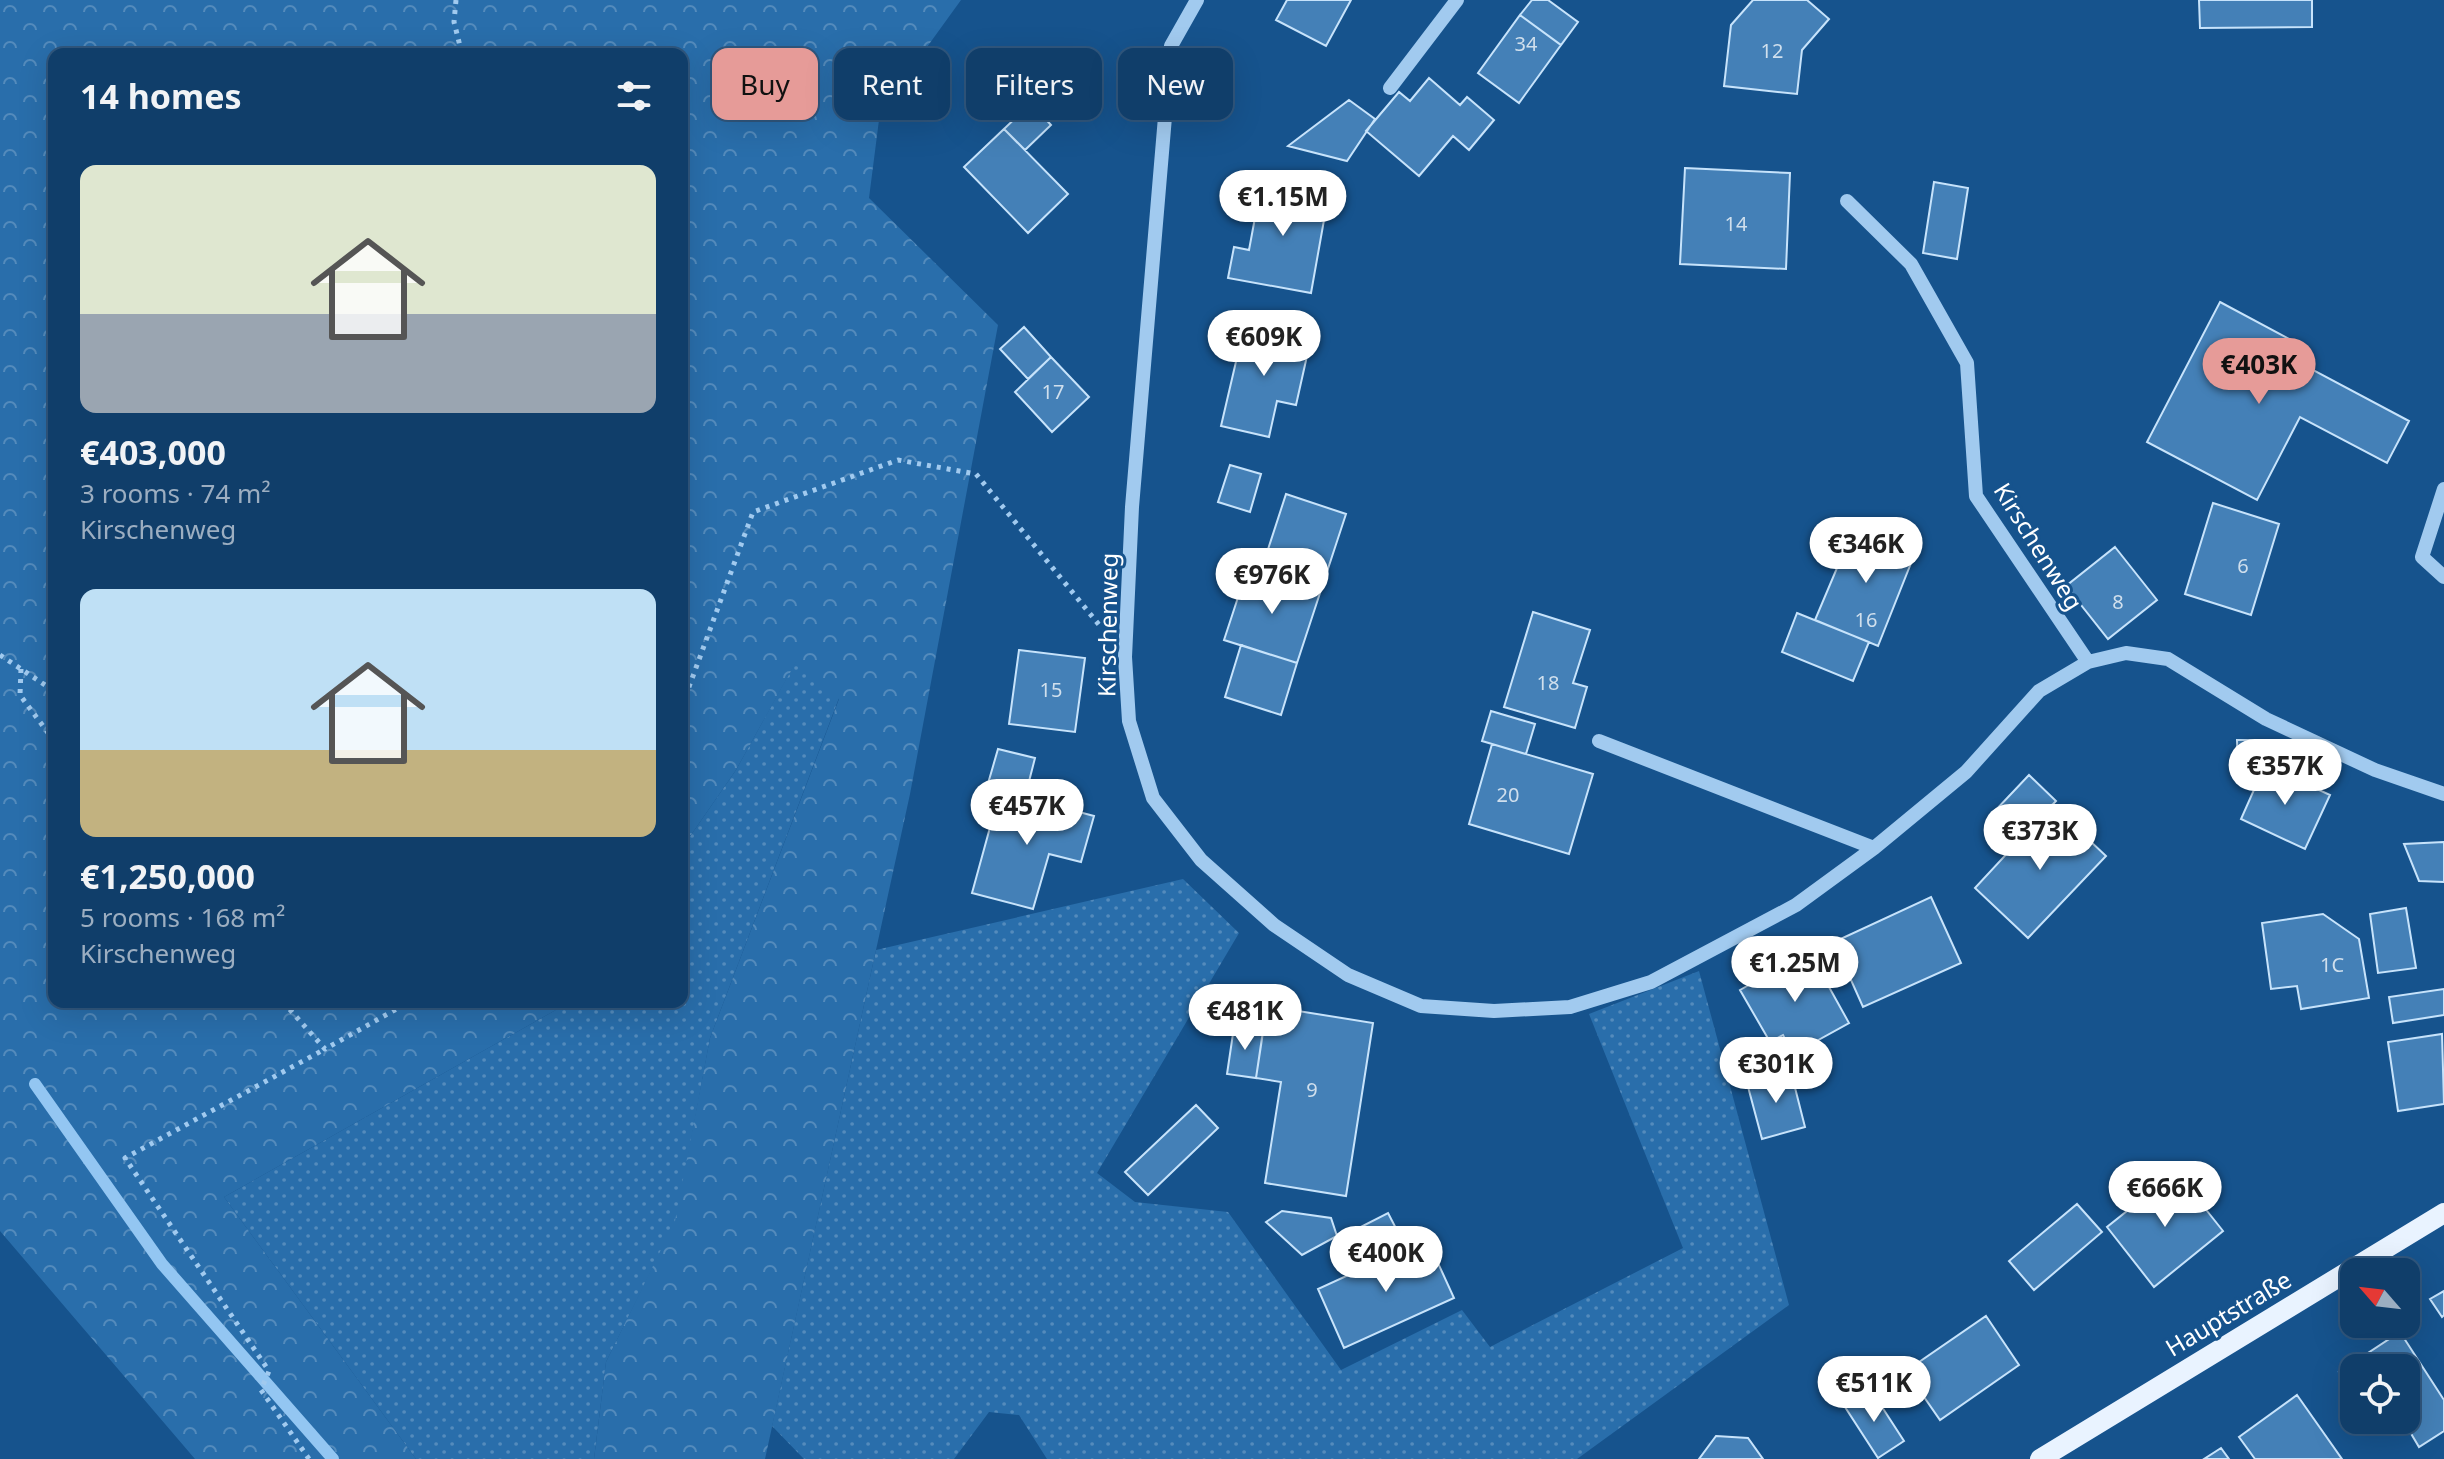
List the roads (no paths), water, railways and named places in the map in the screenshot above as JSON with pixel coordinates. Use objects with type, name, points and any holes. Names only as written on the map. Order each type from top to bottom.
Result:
[{"type":"main road","name":"Hauptstraße","points":[[2040,1459],[2444,1213]]},
{"type":"street","name":"Kirschenweg","points":[[1197,0],[1171,46],[1132,507],[1125,657],[1129,721],[1153,798],[1201,860],[1274,925],[1348,975],[1421,1006],[1494,1011],[1570,1007],[1651,982],[1796,905],[1874,848],[1966,772],[2039,691],[2088,662],[2126,653],[2168,659],[2266,719],[2375,770],[2444,794]]},
{"type":"street","points":[[1390,88],[1457,0]]},
{"type":"street","name":"Kirschenweg","points":[[1847,201],[1911,264],[1967,363],[1976,496],[2088,662]]},
{"type":"street","points":[[2444,489],[2422,557],[2444,577]]},
{"type":"street","points":[[1599,741],[1874,848]]},
{"type":"waterway","points":[[35,1084],[162,1264],[333,1459]]}]
